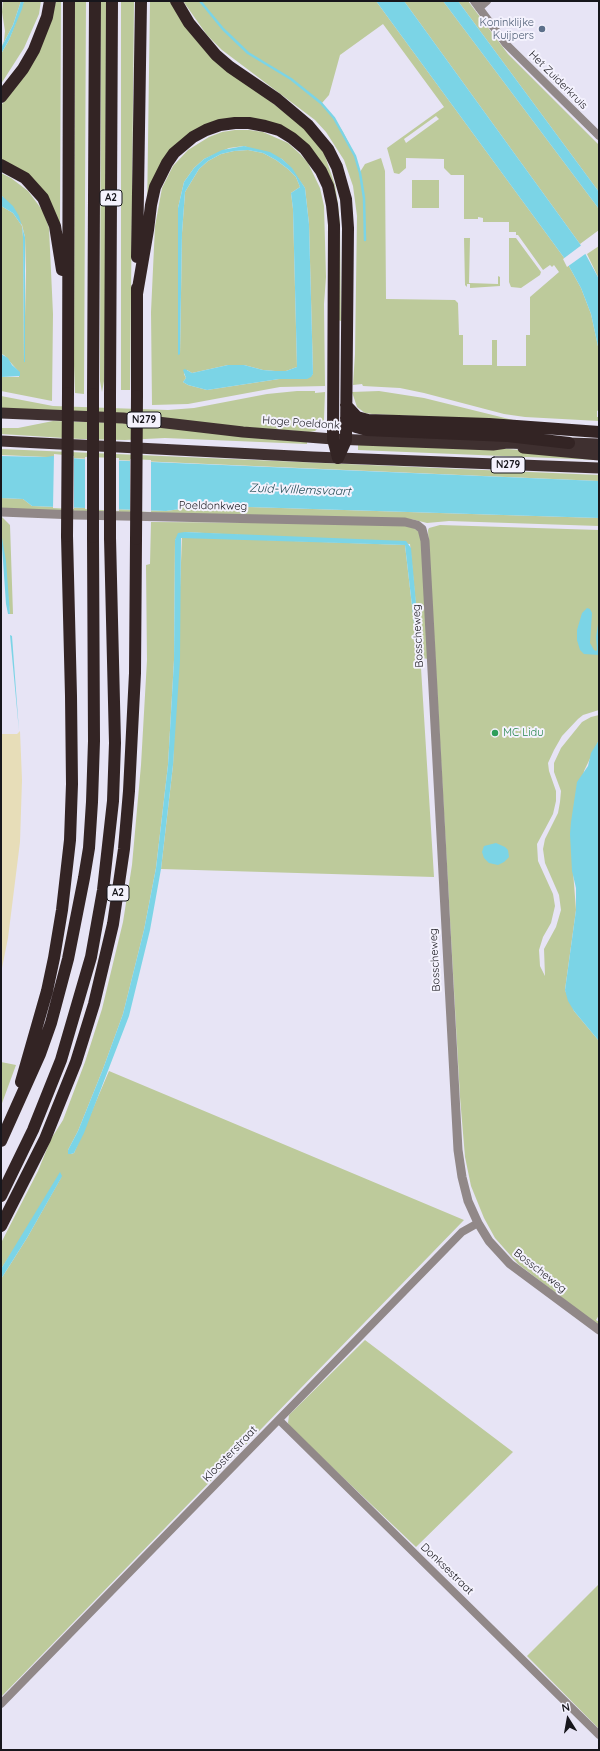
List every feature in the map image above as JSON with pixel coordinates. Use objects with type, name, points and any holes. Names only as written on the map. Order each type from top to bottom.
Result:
[{"type":"highway","points":[[1,97],[34,50],[47,17],[50,1]]},
{"type":"highway","name":"A2","points":[[10,1124],[47,991],[62,910],[67,869],[72,784],[67,536],[69,1]]},
{"type":"highway","name":"A2","points":[[1,1141],[10,1124],[40,1054],[51,1023],[71,944],[89,848],[94,741],[93,394],[95,1]]},
{"type":"highway","name":"A2","points":[[1,1196],[33,1130],[61,1060],[91,957],[104,890],[113,801],[115,743],[110,538],[112,1]]},
{"type":"highway","name":"A2","points":[[1,1226],[45,1139],[76,1062],[94,1004],[113,924],[123,856],[129,791],[135,673],[137,294],[141,1]]},
{"type":"highway","points":[[176,1],[189,23],[216,55],[230,67],[277,99],[297,115],[318,136],[337,167],[346,199],[348,228],[346,440],[338,458]]},
{"type":"highway","name":"A2","points":[[137,294],[155,186],[174,153],[194,136],[220,125],[234,123],[250,123],[265,126],[279,130],[292,138],[305,149],[322,171],[328,186],[332,205],[334,225],[333,439],[338,458]]},
{"type":"highway","name":"A2","points":[[1,165],[14,171],[34,186],[43,198],[50,212],[59,245],[68,330]]},
{"type":"highway","points":[[346,405],[357,417],[368,420],[489,424],[599,432]]},
{"type":"highway","name":"Hoge Poeldonk","points":[[1,413],[122,418],[243,432],[346,440],[493,445],[506,443],[557,445],[569,443],[599,444]]},
{"type":"highway","name":"N279","points":[[346,418],[356,427],[367,430],[508,436],[569,443]]},
{"type":"highway","name":"N279","points":[[1,441],[338,458],[599,468]]},
{"type":"highway","name":"N279","points":[[493,445],[570,454],[599,455]]},
{"type":"street","name":"Het Zuiderkruis","points":[[474,1],[506,44],[599,136]]},
{"type":"street","points":[[479,8],[487,1]]},
{"type":"street","name":"Poeldonkweg","points":[[1,512],[405,522],[417,525],[422,529]]},
{"type":"street","name":"Bosscheweg","points":[[422,529],[425,541],[458,1150],[462,1177],[468,1201],[478,1223],[489,1241],[510,1264],[599,1330]]},
{"type":"street","name":"Kloosterstraat","points":[[1,1704],[462,1232],[478,1223]]},
{"type":"street","name":"Donksestraat","points":[[279,1420],[599,1735]]},
{"type":"green space","points":[[3,1],[21,1],[13,25],[1,48],[4,41],[5,31],[2,12]]},
{"type":"green space","points":[[24,1],[41,1],[39,14],[24,48],[1,84],[1,54],[9,40]]},
{"type":"green space","points":[[56,1],[61,1],[60,229],[52,206],[1,162],[1,105],[5,101],[52,18]]},
{"type":"green space","points":[[75,1],[86,1],[84,394],[75,393],[74,366]]},
{"type":"green space","points":[[101,1],[106,1],[105,351],[102,392],[100,381]]},
{"type":"green space","points":[[121,1],[134,1],[130,390],[121,390]]},
{"type":"green space","points":[[150,1],[172,1],[245,82],[305,128],[324,153],[335,185],[338,204],[340,225],[341,321],[338,320],[336,225],[316,157],[250,120],[180,142],[147,213]]},
{"type":"green space","points":[[183,1],[376,1],[565,259],[581,288],[591,314],[599,351],[599,410],[597,411],[597,417],[599,417],[599,421],[525,417],[504,414],[400,388],[363,386],[362,384],[353,385],[355,354],[357,216],[353,186],[344,160],[326,132],[315,120],[222,50],[207,35]],"holes":[[[383,24],[444,107],[387,148],[394,173],[399,174],[406,168],[406,158],[444,159],[444,168],[451,175],[464,175],[464,219],[478,219],[478,217],[483,218],[483,222],[509,222],[509,232],[516,232],[516,235],[518,235],[543,270],[550,265],[552,267],[554,265],[559,272],[530,297],[530,335],[526,335],[526,366],[497,366],[497,340],[492,340],[492,365],[463,365],[463,335],[459,335],[458,303],[455,300],[386,299],[385,171],[381,158],[365,164],[360,172],[355,156],[343,132],[322,103],[329,95],[340,55]],[[436,116],[439,119],[406,143],[404,139]]]},
{"type":"green space","points":[[404,1],[443,1],[599,209],[599,230],[580,244]]},
{"type":"green space","points":[[458,1],[468,1],[508,54],[599,145],[599,192]]},
{"type":"green space","points":[[249,130],[263,132],[288,143],[308,163],[320,188],[324,206],[326,277],[324,304],[325,386],[280,387],[188,404],[152,405],[151,312],[155,226],[162,188],[173,166],[188,150],[209,137],[222,132]],"holes":[[[244,146],[282,159],[291,168],[305,188],[309,224],[313,374],[306,379],[279,379],[207,390],[188,385],[183,382],[186,378],[184,374],[187,370],[192,373],[228,365],[244,365],[263,370],[275,371],[286,371],[297,367],[293,209],[291,193],[300,187],[296,177],[276,160],[263,153],[248,150],[221,154],[208,161],[199,169],[185,192],[182,233],[180,354],[178,354],[178,208],[184,182],[194,168],[204,159],[229,148]]]},
{"type":"green space","points":[[1,173],[11,178],[28,191],[43,211],[49,228],[53,314],[52,401],[1,391],[1,377],[19,377],[19,372],[4,355],[1,354],[1,206],[13,213],[22,226],[24,362],[26,271],[25,237],[22,225],[1,195]]},
{"type":"green space","points":[[412,180],[439,180],[439,208],[412,208]]},
{"type":"green space","points":[[464,238],[470,238],[469,283],[498,284],[498,276],[500,277],[500,286],[470,288],[470,284],[467,284],[467,287],[465,285]]},
{"type":"green space","points":[[509,238],[516,238],[541,272],[540,275],[521,288],[511,287],[509,282]]},
{"type":"green space","points":[[599,246],[599,279],[587,254]]},
{"type":"green space","points":[[315,391],[315,393],[325,392],[324,420],[321,426],[315,431],[309,432],[1,409],[1,396],[53,406],[168,410],[194,408],[267,394]]},
{"type":"green space","points":[[379,391],[424,398],[517,421],[372,414],[365,413],[357,407],[352,392]]},
{"type":"green space","points":[[53,421],[121,423],[307,441],[307,444],[165,438],[125,440],[80,439],[1,434],[1,428],[18,428]]},
{"type":"green space","points":[[358,444],[508,449],[599,457],[599,460],[358,450]]},
{"type":"green space","points":[[1,449],[599,475],[599,481],[1,455]]},
{"type":"green space","points":[[1,498],[23,499],[32,506],[166,511],[180,509],[185,505],[599,518],[599,526],[449,521],[427,523],[411,519],[1,509]]},
{"type":"green space","points":[[1,516],[10,525],[13,614],[10,614],[1,532]]},
{"type":"green space","points":[[151,522],[301,523],[411,526],[419,532],[421,536],[429,659],[421,658],[410,544],[185,532],[175,540],[174,660],[168,765],[156,868],[144,930],[123,1014],[78,1131],[68,1150],[71,1154],[74,1153],[109,1071],[464,1220],[1,1697],[1,1279],[27,1238],[62,1176],[1,1269],[1,1243],[38,1171],[51,1139],[63,1120],[85,1062],[102,1009],[123,922],[132,865],[141,765],[147,660],[146,565],[150,564]]},
{"type":"green space","points":[[440,525],[599,530],[599,710],[583,715],[578,719],[562,736],[554,750],[548,763],[549,771],[556,791],[556,801],[553,814],[537,844],[538,861],[553,894],[555,906],[551,923],[543,937],[539,950],[540,966],[545,976],[544,949],[556,927],[561,910],[559,895],[545,863],[543,849],[545,839],[558,813],[560,802],[561,791],[554,772],[554,763],[561,748],[582,722],[599,715],[599,740],[584,771],[572,858],[576,910],[565,990],[574,1011],[599,1041],[599,1315],[596,1320],[599,1322],[599,1326],[518,1264],[495,1238],[484,1218],[471,1186],[465,1157],[460,1097],[428,530],[429,528]]},
{"type":"green space","points":[[182,537],[405,545],[418,658],[421,658],[434,877],[161,869],[173,765]]},
{"type":"green space","points":[[1,1062],[16,1065],[1,1106]]},
{"type":"green space","points":[[365,1340],[513,1452],[416,1547],[291,1428],[288,1423],[289,1415]]},
{"type":"green space","points":[[599,1584],[599,1729],[527,1656]]},
{"type":"sand","points":[[20,731],[22,780],[20,842],[8,938],[1,973],[1,734],[17,734]]},
{"type":"water","points":[[21,1],[24,1],[22,9],[9,40],[1,54],[1,48],[13,25]]},
{"type":"water","points":[[376,1],[404,1],[580,244],[599,279],[599,351],[591,314],[581,288],[565,259]]},
{"type":"water","points":[[443,1],[458,1],[599,192],[599,209]]},
{"type":"water","points":[[244,146],[270,152],[282,159],[292,168],[305,188],[309,224],[313,374],[307,379],[279,379],[207,390],[188,385],[183,382],[186,378],[183,370],[185,369],[192,373],[228,365],[244,365],[263,370],[275,371],[286,371],[297,367],[293,209],[291,193],[300,187],[296,177],[276,160],[263,153],[248,150],[221,154],[208,161],[199,169],[185,192],[182,233],[180,354],[178,355],[178,208],[184,182],[194,168],[204,159],[222,150]]},
{"type":"water","points":[[1,195],[13,206],[19,216],[22,226],[13,213],[1,206]]},
{"type":"water","points":[[22,227],[25,237],[25,362],[24,362]]},
{"type":"water","points":[[1,354],[8,358],[12,365],[20,372],[20,376],[1,377]]},
{"type":"water","name":"Zuid-Willemsvaart","points":[[1,456],[53,456],[81,459],[599,481],[599,518],[185,505],[180,509],[166,511],[32,506],[23,499],[1,498]]},
{"type":"water","points":[[1,532],[6,561],[10,614],[8,614],[6,604]]},
{"type":"water","points":[[185,532],[406,541],[411,548],[421,658],[418,658],[405,545],[181,538],[180,660],[173,765],[161,869],[150,930],[129,1016],[84,1133],[74,1153],[68,1154],[68,1150],[78,1131],[103,1069],[123,1014],[144,930],[156,868],[168,765],[174,660],[175,540],[178,533]]},
{"type":"water","points":[[587,608],[590,609],[592,613],[590,643],[596,651],[596,637],[599,624],[599,655],[584,654],[580,650],[577,640],[577,630],[582,613]]},
{"type":"water","points":[[10,635],[12,636],[19,731]]},
{"type":"water","points":[[599,740],[599,1041],[574,1011],[568,1001],[565,990],[576,910],[576,888],[572,871],[570,834],[571,822],[577,782],[588,766],[591,753]]},
{"type":"water","points":[[496,843],[508,850],[509,857],[498,865],[489,863],[484,858],[482,852],[484,846]]},
{"type":"water","points":[[60,1172],[62,1176],[60,1180],[27,1238],[1,1279],[1,1269]]},
{"type":"pier","points":[[583,244],[588,252],[567,267],[563,259]]},
{"type":"pier","points":[[54,454],[74,456],[74,509],[53,508]]},
{"type":"pier","points":[[85,457],[119,458],[119,511],[85,509]]},
{"type":"pier","points":[[130,459],[151,460],[151,512],[130,511]]},
{"type":"waterway","points":[[200,1],[223,29],[248,53],[291,79],[321,103],[334,118],[355,156],[360,173],[364,198],[365,240]]},
{"type":"place","name":"Koninklijke Kuijpers","points":[[542,29]]},
{"type":"place","name":"MC Lidu","points":[[495,733]]}]
